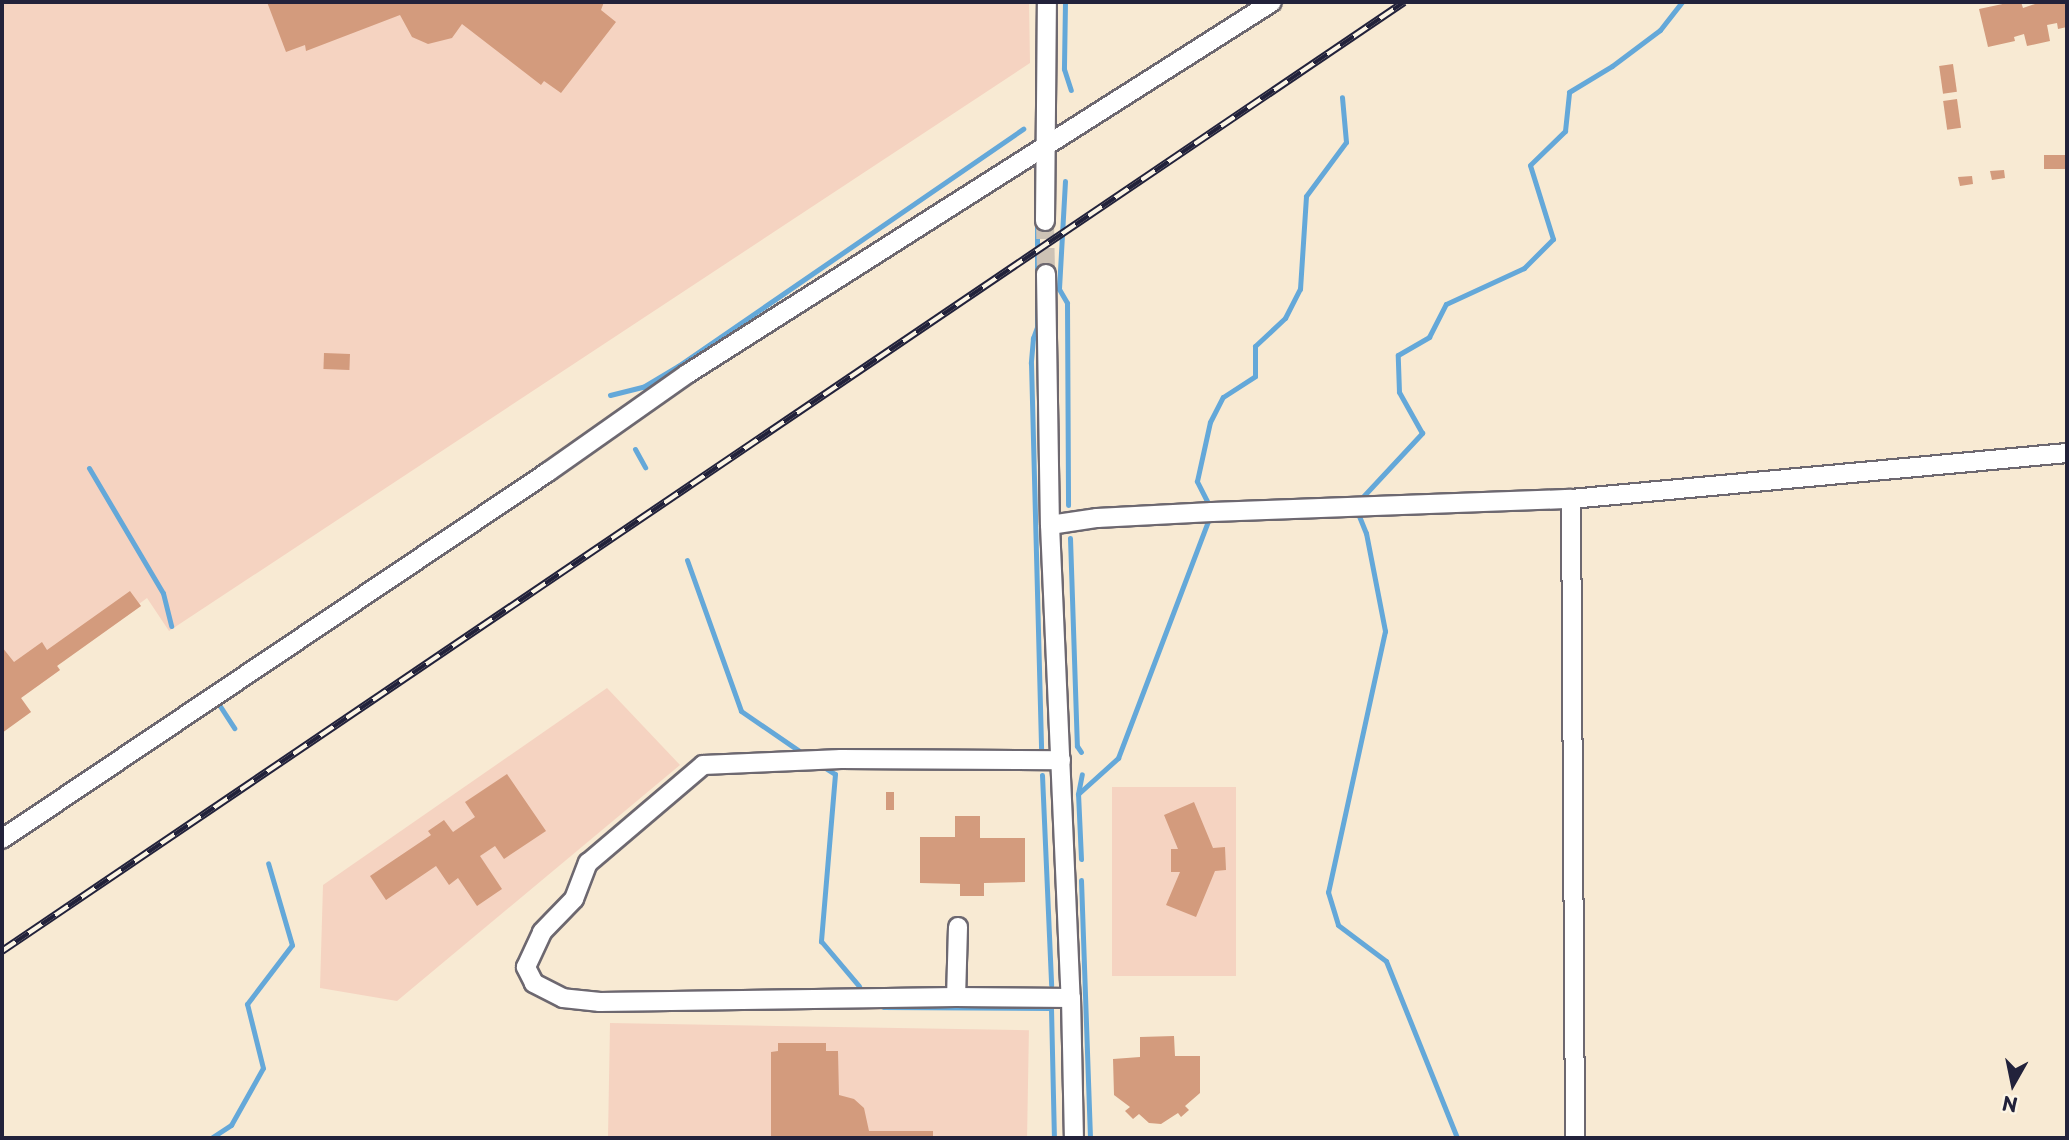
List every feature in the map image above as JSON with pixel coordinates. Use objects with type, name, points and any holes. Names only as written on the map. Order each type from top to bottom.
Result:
[{"type":"street","points":[[1045,221],[1047,2]]},
{"type":"street","points":[[2,839],[548,472],[687,374],[1272,2]]},
{"type":"street","points":[[1046,274],[1050,525],[1072,998],[1074,1138]]},
{"type":"street","points":[[1050,525],[1097,518],[1199,512],[1571,499],[2067,453]]},
{"type":"street","points":[[1571,499],[1574,1138]]},
{"type":"street","points":[[1061,760],[841,759],[703,765],[588,863],[574,899],[542,932],[526,967],[534,983],[563,998],[600,1002],[1072,998]]},
{"type":"street","points":[[956,997],[958,927]]},
{"type":"shaded area","points":[[2,2],[1029,2],[1030,63],[169,631],[147,598],[139,604],[141,606],[57,665],[60,670],[21,698],[31,712],[2,732]]},
{"type":"shaded area","points":[[607,688],[680,765],[397,1001],[320,988],[323,885]]},
{"type":"shaded area","points":[[1112,787],[1236,787],[1236,976],[1112,976]]},
{"type":"shaded area","points":[[610,1023],[1029,1030],[1027,1138],[608,1138]]},
{"type":"building","points":[[267,2],[604,2],[601,10],[616,22],[561,93],[544,81],[541,85],[462,24],[452,38],[428,44],[412,37],[400,15],[306,51],[305,45],[286,52]]},
{"type":"building","points":[[2021,2],[2023,8],[2041,2],[2067,2],[2067,27],[2058,29],[2057,23],[2047,25],[2050,41],[2027,46],[2024,34],[2014,37],[2015,41],[1988,47],[1979,9]]},
{"type":"building","points":[[1953,64],[1957,92],[1943,94],[1939,66]]},
{"type":"building","points":[[1957,99],[1961,128],[1947,130],[1943,101]]},
{"type":"building","points":[[2044,155],[2067,155],[2067,169],[2044,169]]},
{"type":"building","points":[[2004,170],[2005,178],[1992,180],[1990,171]]},
{"type":"building","points":[[1972,176],[1973,184],[1960,186],[1958,177]]},
{"type":"building","points":[[324,353],[350,354],[349,370],[323,369]]},
{"type":"building","points":[[130,591],[141,606],[57,666],[60,670],[21,698],[31,712],[2,733],[2,647],[14,662],[42,642],[47,650]]},
{"type":"building","points":[[507,774],[546,831],[504,859],[495,846],[480,856],[502,889],[477,906],[458,878],[449,885],[436,866],[386,900],[370,876],[431,835],[428,831],[444,820],[453,832],[475,817],[465,802]]},
{"type":"building","points":[[886,792],[894,792],[894,810],[886,810]]},
{"type":"building","points":[[1194,802],[1213,848],[1225,847],[1226,870],[1215,871],[1196,917],[1166,905],[1180,872],[1171,872],[1171,849],[1178,849],[1164,815]]},
{"type":"building","points":[[955,816],[980,816],[980,838],[1025,838],[1025,882],[984,883],[984,896],[960,896],[960,884],[920,883],[920,837],[955,837]]},
{"type":"building","points":[[1174,1036],[1175,1056],[1200,1056],[1200,1093],[1185,1106],[1189,1110],[1181,1117],[1178,1113],[1161,1124],[1149,1123],[1139,1114],[1133,1119],[1125,1111],[1130,1107],[1114,1095],[1113,1059],[1140,1057],[1140,1037]]},
{"type":"building","points":[[778,1043],[826,1043],[826,1051],[838,1051],[839,1095],[854,1099],[864,1108],[869,1131],[933,1131],[933,1138],[771,1138],[771,1052],[778,1051]]},
{"type":"waterway","points":[[1065,2],[1064,69],[1071,90]]},
{"type":"waterway","points":[[1357,503],[1422,433],[1399,392],[1398,355],[1429,337],[1446,304],[1524,268],[1553,239],[1530,165],[1565,131],[1569,92],[1612,66],[1660,30],[1682,2]]},
{"type":"waterway","points":[[1210,507],[1197,481],[1210,422],[1223,397],[1255,376],[1255,346],[1285,318],[1300,289],[1306,196],[1346,142],[1342,97]]},
{"type":"waterway","points":[[610,395],[643,387],[678,366],[1023,129]]},
{"type":"waterway","points":[[1065,181],[1059,289],[1067,303],[1068,505]]},
{"type":"waterway","points":[[1037,220],[1037,327],[1033,338],[1031,363],[1041,750]]},
{"type":"waterway","points":[[635,449],[645,467]]},
{"type":"waterway","points":[[89,468],[163,593],[171,626]]},
{"type":"waterway","points":[[1357,511],[1366,533],[1385,631],[1328,892],[1338,925],[1386,961],[1457,1138]]},
{"type":"waterway","points":[[1078,794],[1118,758],[1210,516]]},
{"type":"waterway","points":[[1070,538],[1077,746],[1081,752]]},
{"type":"waterway","points":[[687,560],[741,711],[805,755]]},
{"type":"waterway","points":[[218,703],[234,728]]},
{"type":"waterway","points":[[822,766],[835,774],[821,941],[859,986]]},
{"type":"waterway","points":[[1081,859],[1078,794],[1082,774]]},
{"type":"waterway","points":[[1042,775],[1051,985]]},
{"type":"waterway","points":[[211,1138],[231,1125],[263,1068],[247,1004],[292,945],[268,863]]},
{"type":"waterway","points":[[1081,880],[1090,1138]]},
{"type":"waterway","points":[[883,1007],[1051,1008],[1054,1138]]},
{"type":"tunnel","points":[[1045,221],[1046,274]]},
{"type":"railway","points":[[2,951],[1404,2]]}]
